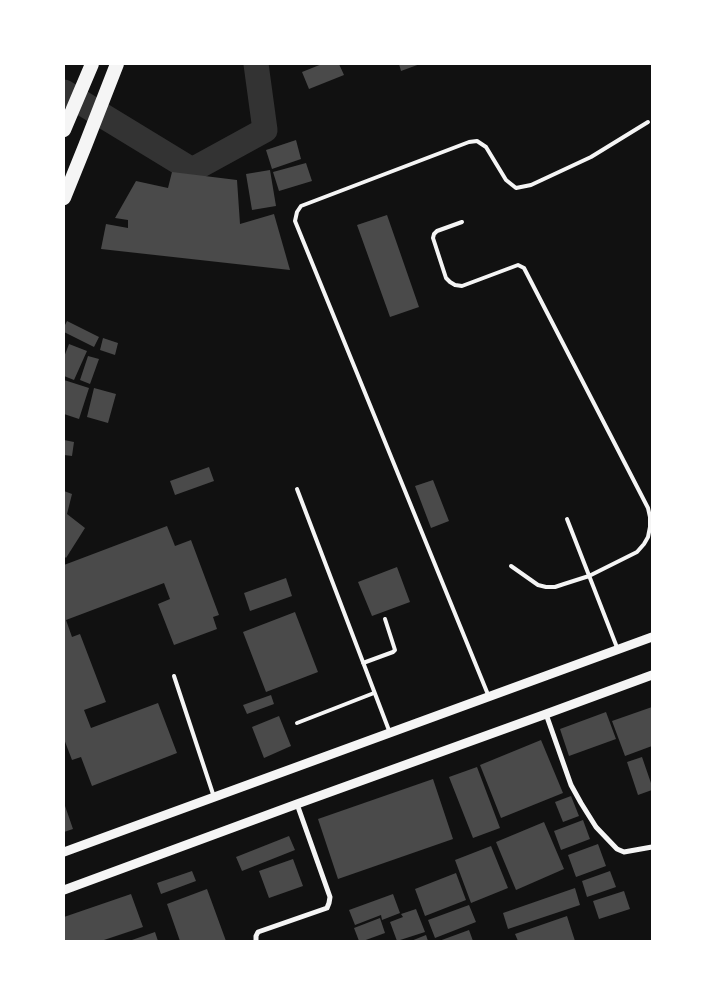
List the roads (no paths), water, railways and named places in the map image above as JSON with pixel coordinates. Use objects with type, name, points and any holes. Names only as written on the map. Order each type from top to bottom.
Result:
[{"type":"highway","points":[[64,130],[92,64]]},
{"type":"highway","points":[[64,198],[117,64]]},
{"type":"street","points":[[64,852],[652,637]]},
{"type":"street","points":[[64,890],[652,675]]},
{"type":"street","points":[[546,714],[571,785],[596,827],[617,849],[624,852],[652,847]]},
{"type":"street","points":[[256,941],[258,932],[327,908],[329,903],[330,897],[297,804]]},
{"type":"lane","points":[[489,697],[295,221],[297,212],[301,206],[469,142],[477,141],[486,147],[506,180],[516,188],[530,185],[591,157],[648,122]]},
{"type":"lane","points":[[462,222],[437,231],[434,234],[433,238],[446,278],[456,285],[462,286],[518,265],[524,268],[648,508],[650,517],[648,537],[636,552],[589,576],[555,587],[546,587],[538,585],[512,566]]},
{"type":"lane","points":[[297,488],[390,733]]},
{"type":"lane","points":[[566,519],[618,650]]},
{"type":"lane","points":[[363,663],[395,650],[385,618]]},
{"type":"lane","points":[[174,676],[214,797]]},
{"type":"lane","points":[[297,723],[374,693]]},
{"type":"waterway","points":[[64,92],[192,170],[265,130],[256,64]]}]
